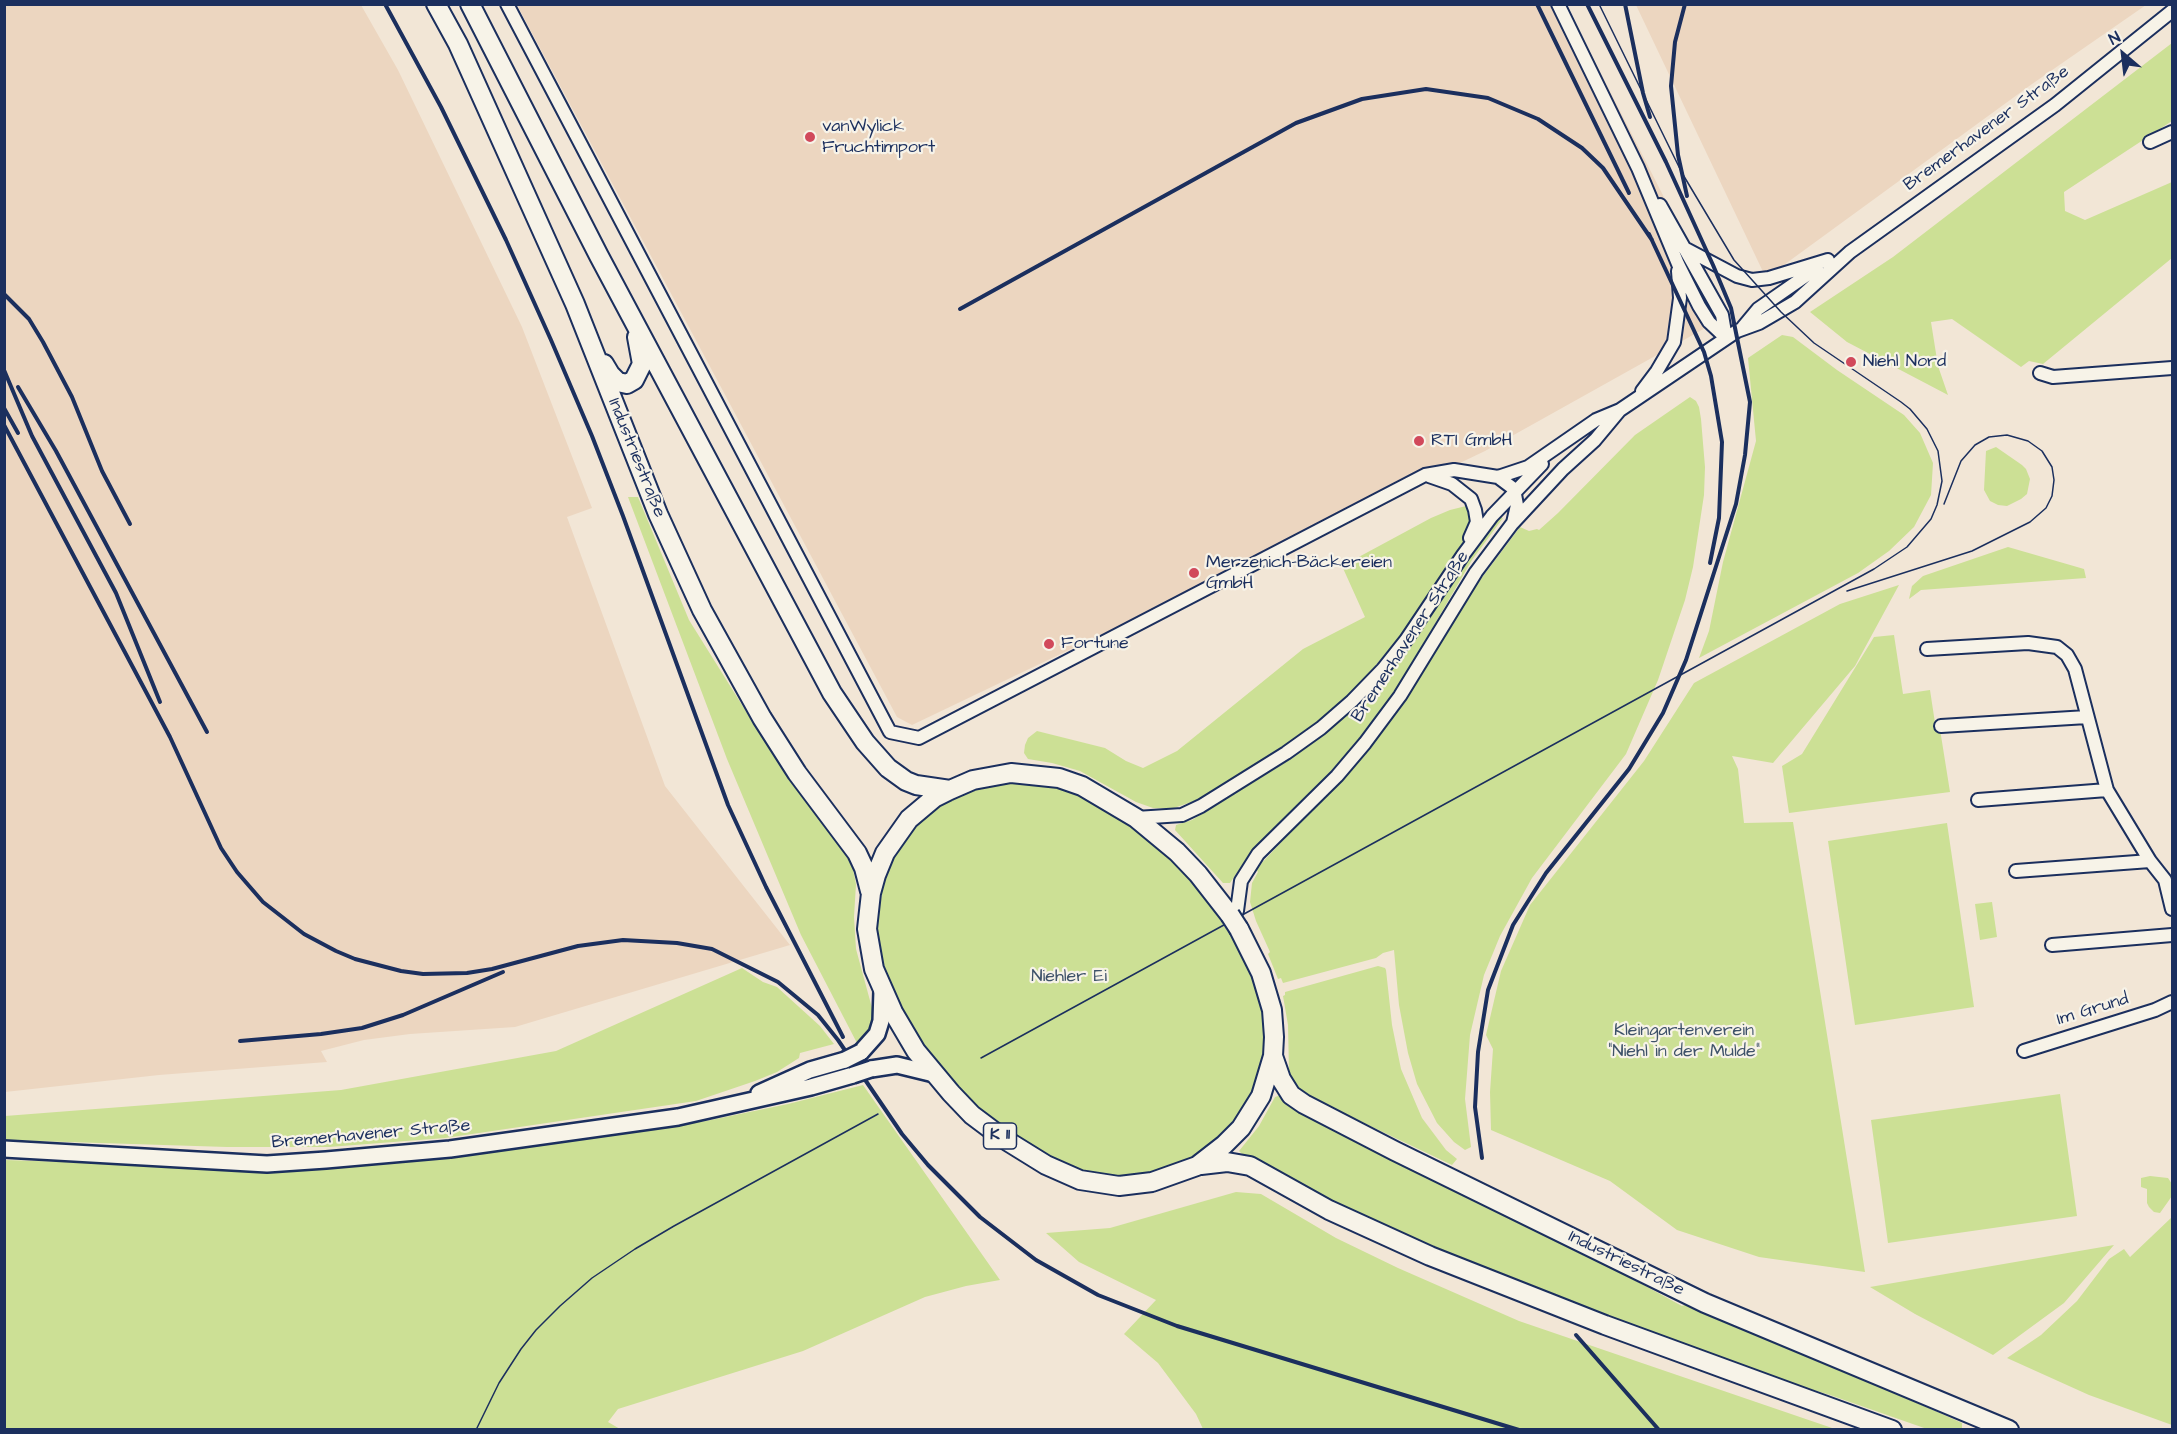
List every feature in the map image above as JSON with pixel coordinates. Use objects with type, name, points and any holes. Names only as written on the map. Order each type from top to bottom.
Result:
[{"type":"highway","name":"Industriestraße","points":[[436,4],[458,44],[584,326],[658,514],[702,610],[767,727],[797,773],[857,853],[864,868],[869,900]]},
{"type":"highway","points":[[470,4],[599,256],[810,656],[848,718],[877,756],[897,776],[916,785],[950,790]]},
{"type":"highway","points":[[584,326],[610,374],[618,382],[627,384],[634,380],[642,364],[630,312]]},
{"type":"highway","name":"K 11","points":[[1018,773],[1059,778],[1082,786],[1136,818],[1177,852],[1235,918],[1256,960],[1268,991],[1274,1023],[1272,1056],[1261,1096],[1241,1128],[1224,1145],[1181,1173],[1139,1185],[1119,1186],[1080,1180],[1054,1169],[1004,1139],[972,1115],[934,1074],[903,1032],[882,990],[874,969],[867,929],[869,900],[885,853],[909,819],[924,806],[950,790],[973,780],[1018,773]]},
{"type":"highway","name":"Industriestraße","points":[[1272,1056],[1281,1079],[1292,1095],[1304,1104],[1395,1151],[1705,1303],[2010,1430]]},
{"type":"highway","points":[[1181,1173],[1227,1162],[1250,1166],[1329,1210],[1430,1256],[1605,1325],[1892,1430]]},
{"type":"main road","name":"Bremerhavener Straße","points":[[738,1104],[785,1080],[845,1060],[861,1052],[877,1034],[882,1021],[882,990]]},
{"type":"main road","name":"Bremerhavener Straße","points":[[4,1149],[267,1164],[314,1161],[450,1149],[678,1117],[738,1104],[871,1069],[897,1065],[934,1074]]},
{"type":"street","name":"Bremerhavener Straße","points":[[507,4],[868,694],[890,732],[919,738],[1425,475],[1454,470],[1498,477],[1528,467],[1596,420],[1620,410],[1743,327],[1758,309],[1828,260],[1850,252]]},
{"type":"street","points":[[1558,4],[1638,168],[1678,264],[1709,322],[1726,338]]},
{"type":"street","name":"Bremerhavener Straße","points":[[1743,327],[1759,323],[1795,302],[1850,252],[2055,105],[2172,11]]},
{"type":"street","points":[[2150,142],[2172,132]]},
{"type":"street","points":[[1638,168],[1686,248],[1722,315],[1726,338]]},
{"type":"street","points":[[1686,248],[1737,276],[1752,280],[1769,278],[1828,260]]},
{"type":"street","points":[[1632,402],[1657,371],[1674,342],[1680,298],[1678,264]]},
{"type":"street","points":[[2040,373],[2053,377],[2172,368]]},
{"type":"street","name":"Bremerhavener Straße","points":[[1235,918],[1241,881],[1258,854],[1337,776],[1365,743],[1400,696],[1476,572],[1512,524],[1563,469],[1595,440],[1620,410]]},
{"type":"street","name":"Bremerhavener Straße","points":[[1136,818],[1182,815],[1201,806],[1286,753],[1321,728],[1352,701],[1383,669],[1428,610],[1463,555],[1492,516],[1554,451]]},
{"type":"street","name":"Bremerhavener Straße","points":[[1425,475],[1452,484],[1471,499],[1477,522],[1463,555]]},
{"type":"street","points":[[1498,477],[1515,489],[1516,505],[1512,524]]},
{"type":"street","points":[[1927,649],[2028,643],[2057,647],[2067,655],[2075,669],[2107,790],[2150,861],[2169,878],[2172,909]]},
{"type":"street","points":[[1941,726],[2087,717]]},
{"type":"street","points":[[1978,800],[2107,790]]},
{"type":"street","points":[[2016,871],[2150,861]]},
{"type":"street","points":[[2052,945],[2172,934]]},
{"type":"street","name":"Im Grund","points":[[2024,1051],[2155,1010],[2172,1002]]},
{"type":"shaded area","points":[[4,5],[361,5],[398,70],[522,327],[592,508],[567,517],[665,786],[790,945],[515,1027],[410,1034],[364,1040],[321,1051],[327,1062],[159,1075],[5,1092]]},
{"type":"shaded area","points":[[517,5],[1566,5],[1725,317],[1485,451],[912,725],[897,717]]},
{"type":"shaded area","points":[[1636,5],[2146,5],[2032,84],[1766,278]]},
{"type":"green space","points":[[2172,43],[2172,121],[2064,192],[2065,211],[2085,220],[2172,182],[2172,258],[2043,364],[2029,361],[2021,367],[1952,319],[1931,322],[1938,366],[1948,395],[1847,342],[1810,312],[1893,257]]},
{"type":"green space","points":[[1782,335],[1793,337],[1904,415],[1920,433],[1933,463],[1931,495],[1914,527],[1889,551],[1858,573],[1699,658],[1709,631],[1723,562],[1756,441],[1748,358]]},
{"type":"green space","points":[[1690,397],[1699,407],[1705,467],[1704,495],[1693,567],[1685,600],[1658,680],[1626,754],[1532,878],[1500,936],[1484,975],[1470,1035],[1465,1099],[1471,1147],[1465,1150],[1454,1142],[1437,1123],[1417,1084],[1408,1053],[1399,1005],[1394,950],[1376,958],[1283,983],[1281,978],[1278,979],[1250,902],[1252,883],[1258,872],[1256,869],[1369,749],[1399,709],[1471,592],[1520,527],[1529,531],[1539,530],[1635,435]]},
{"type":"green space","points":[[1996,447],[2022,465],[2030,479],[2027,494],[2007,506],[1990,501],[1984,490],[1986,451]]},
{"type":"green space","points":[[628,497],[638,497],[689,620],[752,721],[851,860],[856,884],[854,917],[856,949],[873,1017],[869,1031],[858,1045],[801,935],[727,759]]},
{"type":"green space","points":[[1470,505],[1472,526],[1467,536],[1410,624],[1361,683],[1336,707],[1291,742],[1197,800],[1171,809],[1153,808],[1136,802],[1080,771],[1028,759],[1024,753],[1028,738],[1037,731],[1105,748],[1143,768],[1177,751],[1303,649],[1365,617],[1342,566],[1431,518]]},
{"type":"green space","points":[[1500,517],[1503,518],[1472,560],[1408,670],[1375,720],[1318,786],[1248,856],[1230,883],[1223,883],[1175,830],[1176,825],[1192,820],[1283,764],[1351,711],[1396,665]]},
{"type":"green space","points":[[2008,547],[2084,569],[2086,578],[1921,590],[1909,599],[1912,586],[1923,576]]},
{"type":"green space","name":"Kleingartenverein \"Niehl in der Mulde\"","points":[[1899,585],[1855,666],[1773,763],[1732,756],[1738,769],[1744,823],[1793,822],[1865,1272],[1759,1257],[1677,1230],[1610,1181],[1491,1130],[1490,1092],[1493,1049],[1486,1035],[1501,971],[1530,905],[1644,761],[1694,683],[1840,604]]},
{"type":"green space","points":[[1894,635],[1903,694],[1930,690],[1935,723],[1939,723],[1950,792],[1789,813],[1782,766],[1802,754],[1874,637]]},
{"type":"green space","name":"Niehler Ei","points":[[1000,781],[1040,781],[1073,790],[1125,819],[1166,851],[1202,893],[1231,936],[1246,964],[1249,963],[1266,1018],[1266,1057],[1260,1076],[1244,1111],[1213,1146],[1179,1167],[1128,1178],[1078,1172],[1025,1145],[970,1102],[918,1041],[885,978],[876,946],[875,910],[879,910],[882,894],[879,893],[887,867],[906,834],[932,809],[971,788]]},
{"type":"green space","points":[[1947,823],[1974,1007],[1855,1025],[1828,841]]},
{"type":"green space","points":[[1992,902],[1997,937],[1980,940],[1975,904]]},
{"type":"green space","points":[[1378,966],[1386,970],[1392,1025],[1401,1069],[1422,1118],[1446,1150],[1457,1159],[1452,1165],[1303,1094],[1289,1072],[1288,1025],[1283,996],[1285,992]]},
{"type":"green space","points":[[742,968],[763,982],[777,987],[820,1026],[834,1044],[800,1053],[799,1058],[777,1072],[696,1101],[445,1138],[329,1147],[227,1147],[5,1140],[5,1116],[341,1090],[556,1051]]},
{"type":"green space","points":[[863,1085],[1000,1280],[925,1297],[803,1351],[618,1409],[608,1422],[620,1429],[5,1430],[5,1160],[313,1169],[373,1165],[522,1148],[706,1121]]},
{"type":"green space","points":[[2060,1094],[2077,1216],[1888,1243],[1871,1120]]},
{"type":"green space","points":[[1281,1095],[1295,1106],[1596,1259],[1682,1306],[1687,1304],[1924,1406],[1962,1423],[1962,1429],[1927,1429],[1830,1395],[1766,1376],[1440,1252],[1353,1213],[1239,1151],[1259,1126],[1275,1097]]},
{"type":"green space","points":[[2150,1176],[2168,1178],[2172,1184],[2172,1196],[2160,1213],[2154,1212],[2149,1207],[2147,1189],[2141,1187],[2141,1178]]},
{"type":"green space","points":[[1236,1192],[1261,1194],[1336,1238],[1519,1321],[1835,1429],[1203,1429],[1196,1414],[1158,1363],[1124,1334],[1156,1300],[1079,1262],[1046,1233],[1110,1228]]},
{"type":"green space","points":[[2172,1217],[2172,1425],[2089,1395],[2007,1358],[2041,1335],[2077,1301],[2109,1259],[2124,1249],[2130,1257]]},
{"type":"green space","points":[[2114,1245],[2064,1303],[1993,1355],[1915,1314],[1870,1287]]},
{"type":"tram line","points":[[981,1058],[1874,569],[1907,547],[1931,519],[1937,505],[1942,481],[1938,451],[1927,429],[1901,402],[1814,343],[1781,312],[1734,260],[1682,173],[1599,4]]},
{"type":"tram line","points":[[1847,591],[1972,551],[2030,522],[2046,508],[2052,496],[2054,480],[2052,467],[2042,451],[2028,441],[2007,435],[1989,437],[1975,445],[1961,461],[1944,504]]},
{"type":"tram line","points":[[476,1430],[499,1383],[521,1349],[536,1330],[592,1278],[674,1226],[878,1114]]},
{"type":"railway","points":[[385,4],[441,107],[506,240],[551,340],[623,516],[728,805],[766,887],[843,1037]]},
{"type":"railway","points":[[1537,4],[1629,193]]},
{"type":"railway","points":[[1482,1158],[1475,1107],[1478,1052],[1488,990],[1513,925],[1546,873],[1629,769],[1663,713],[1686,660],[1736,504],[1745,455],[1750,402],[1731,308],[1666,162],[1587,4]]},
{"type":"railway","points":[[1625,4],[1650,117]]},
{"type":"railway","points":[[1685,4],[1675,42],[1671,86],[1678,155],[1687,196]]},
{"type":"railway","points":[[960,309],[1296,123],[1362,99],[1426,89],[1488,98],[1538,119],[1582,148],[1603,168],[1652,240]]},
{"type":"railway","points":[[1649,234],[1704,352],[1711,376],[1722,442],[1719,518],[1710,563]]},
{"type":"railway","points":[[4,294],[29,319],[43,342],[72,397],[102,471],[130,524]]},
{"type":"railway","points":[[4,370],[32,436],[116,593],[160,702]]},
{"type":"railway","points":[[18,387],[56,451],[207,732]]},
{"type":"railway","points":[[4,408],[18,433]]},
{"type":"railway","points":[[4,425],[170,737],[221,848],[237,872],[263,902],[304,934],[355,959],[401,971],[423,974],[467,973],[492,969],[578,946],[623,940],[677,943],[712,949],[778,982],[818,1015],[838,1040],[902,1134],[928,1165],[980,1217],[1036,1260],[1098,1295],[1177,1326],[1519,1430]]},
{"type":"railway","points":[[240,1041],[362,1028],[403,1015],[503,972]]},
{"type":"railway","points":[[1576,1335],[1659,1430]]},
{"type":"place","name":"vanWylick Fruchtimport","points":[[810,137]]},
{"type":"place","name":"Niehl Nord","points":[[1851,362]]},
{"type":"place","name":"RTI GmbH","points":[[1419,441]]},
{"type":"place","name":"Merzenich-Bäckereien GmbH","points":[[1194,573]]},
{"type":"place","name":"Fortune","points":[[1049,644]]}]
